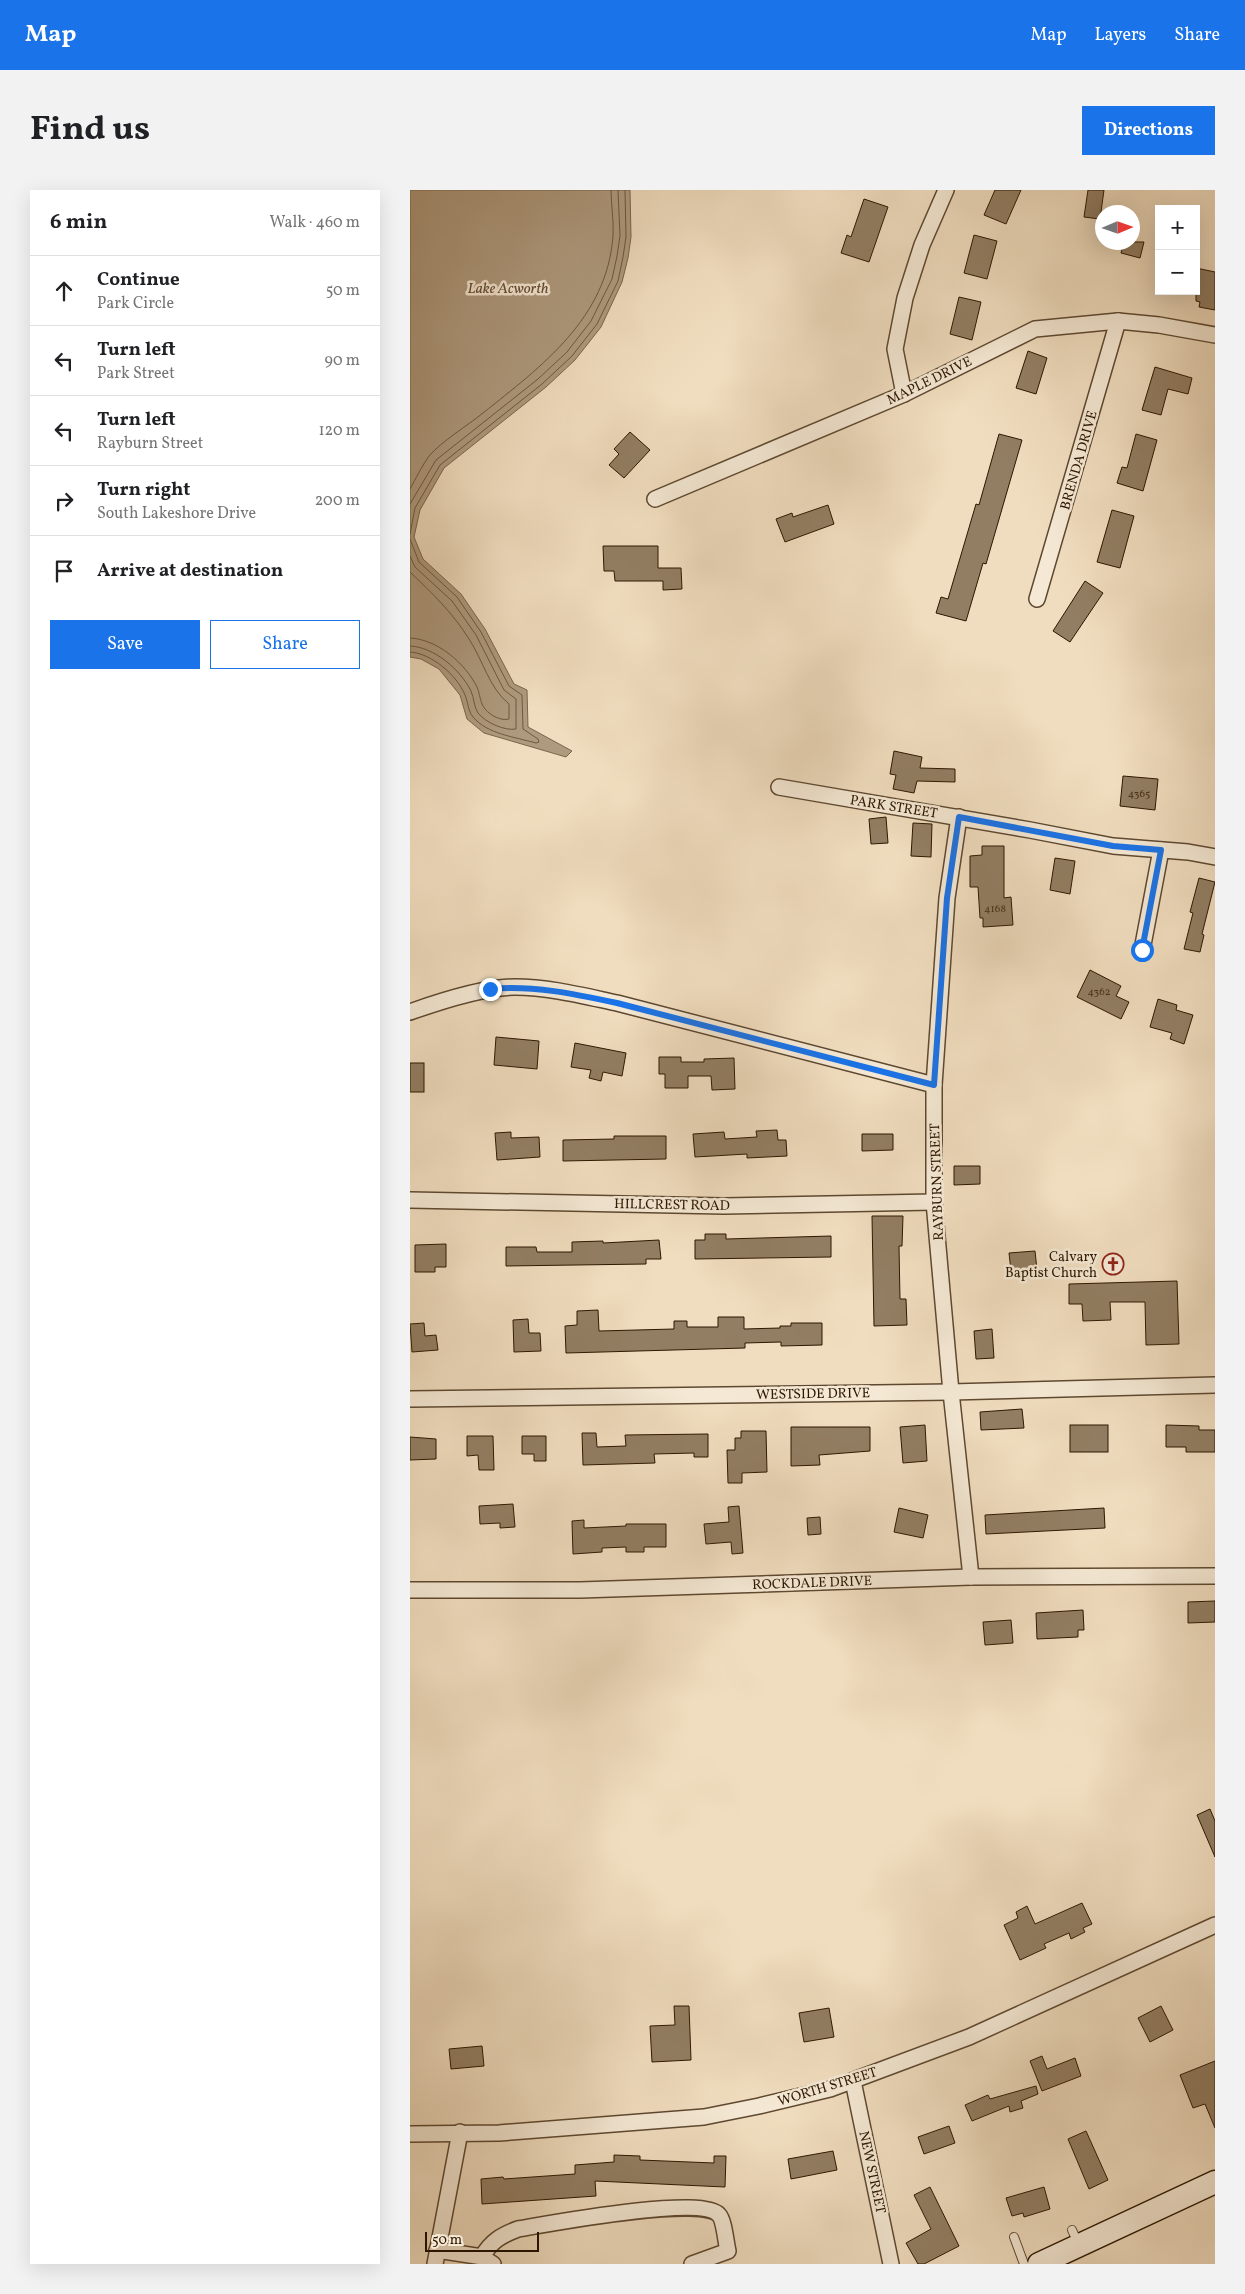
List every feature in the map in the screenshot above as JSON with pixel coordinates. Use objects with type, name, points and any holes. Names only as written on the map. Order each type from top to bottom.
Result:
[{"type":"main road","points":[[1039,2264],[1075,2238],[1215,2182]]},
{"type":"street","points":[[904,394],[896,349],[906,298],[922,245],[946,190]]},
{"type":"street","name":"MAPLE DRIVE","points":[[655,499],[904,394],[1035,329],[1118,321],[1159,325],[1215,335]]},
{"type":"street","name":"BRENDA DRIVE","points":[[1037,599],[1118,321]]},
{"type":"street","name":"PARK STREET","points":[[780,787],[959,817],[1113,846],[1215,857]]},
{"type":"street","name":"RAYBURN STREET","points":[[959,817],[947,898],[934,1085],[934,1202],[951,1392],[971,1577]]},
{"type":"street","points":[[1142,950],[1161,850]]},
{"type":"street","points":[[410,1012],[490,989],[515,987],[566,992],[617,1003],[934,1085]]},
{"type":"street","name":"HILLCREST ROAD","points":[[410,1200],[724,1206],[934,1202]]},
{"type":"street","name":"WESTSIDE DRIVE","points":[[410,1399],[951,1392],[1215,1385]]},
{"type":"street","name":"ROCKDALE DRIVE","points":[[410,1590],[580,1590],[971,1577],[1215,1576]]},
{"type":"street","name":"WORTH STREET","points":[[410,2134],[499,2133],[704,2117],[759,2106],[853,2081],[969,2037],[1215,1924]]},
{"type":"street","name":"NEW STREET","points":[[853,2081],[891,2264]]},
{"type":"street","points":[[460,2132],[436,2257],[487,2260],[493,2241],[518,2229],[627,2212],[683,2208],[713,2210],[720,2216],[728,2252],[692,2264]]},
{"type":"lane","points":[[1014,2237],[1024,2264]]},
{"type":"water","name":"Lake Acworth","points":[[410,190],[630,190],[631,237],[628,258],[622,282],[601,327],[575,360],[546,387],[444,468],[420,510],[414,537],[423,559],[461,594],[485,629],[514,684],[527,690],[528,727],[572,751],[566,757],[484,733],[467,719],[460,695],[439,669],[421,659],[410,657]]},
{"type":"building","points":[[995,190],[1021,190],[1006,224],[984,215]]},
{"type":"building","points":[[1088,190],[1104,190],[1102,205],[1095,205],[1095,218],[1084,217]]},
{"type":"building","points":[[864,199],[888,207],[869,262],[841,253],[847,235],[851,237]]},
{"type":"building","points":[[974,235],[997,241],[987,279],[964,273]]},
{"type":"building","points":[[1140,242],[1144,242],[1140,258],[1121,253],[1122,250],[1140,250]]},
{"type":"building","points":[[1200,269],[1215,272],[1215,310],[1199,307],[1200,302],[1196,301],[1196,295],[1200,295]]},
{"type":"building","points":[[959,297],[981,302],[972,340],[950,334]]},
{"type":"building","points":[[1028,351],[1047,358],[1036,394],[1016,388]]},
{"type":"building","points":[[1155,367],[1192,378],[1188,394],[1168,389],[1161,415],[1142,410]]},
{"type":"building","points":[[630,432],[650,450],[624,478],[609,465],[619,454],[614,449]]},
{"type":"building","points":[[999,434],[1022,440],[986,564],[983,563],[966,621],[936,613],[941,597],[948,599],[976,504],[979,505]]},
{"type":"building","points":[[1136,434],[1157,440],[1143,491],[1117,483],[1122,467],[1127,468]]},
{"type":"building","points":[[828,505],[834,524],[785,542],[776,519],[792,513],[793,517]]},
{"type":"building","points":[[1112,510],[1134,516],[1120,568],[1097,562]]},
{"type":"building","points":[[603,546],[658,546],[658,568],[681,568],[682,589],[663,590],[663,581],[615,581],[614,571],[604,571]]},
{"type":"building","points":[[1085,581],[1103,593],[1070,642],[1053,631]]},
{"type":"building","points":[[894,751],[922,757],[920,768],[955,769],[955,782],[917,781],[914,793],[893,789],[896,775],[890,774]]},
{"type":"building","points":[[1123,776],[1158,779],[1155,810],[1120,806]]},
{"type":"building","points":[[886,817],[888,843],[871,844],[869,819]]},
{"type":"building","points":[[913,823],[932,824],[931,857],[911,856]]},
{"type":"building","points":[[982,846],[1004,846],[1004,898],[1011,897],[1013,925],[983,927],[983,918],[980,918],[978,887],[970,887],[970,856],[982,855]]},
{"type":"building","points":[[1055,858],[1075,861],[1070,894],[1050,890]]},
{"type":"building","points":[[1199,878],[1215,882],[1202,934],[1204,935],[1200,952],[1184,949],[1193,913],[1190,912]]},
{"type":"building","points":[[1090,970],[1121,986],[1116,996],[1129,1002],[1121,1019],[1077,997]]},
{"type":"building","points":[[1158,999],[1177,1005],[1176,1010],[1193,1015],[1184,1044],[1170,1039],[1172,1033],[1150,1027]]},
{"type":"building","points":[[496,1037],[539,1041],[537,1069],[494,1065]]},
{"type":"building","points":[[575,1043],[626,1053],[622,1076],[603,1072],[601,1081],[589,1078],[591,1070],[571,1067]]},
{"type":"building","points":[[659,1057],[681,1057],[681,1062],[704,1062],[704,1059],[734,1058],[735,1089],[712,1090],[711,1076],[688,1076],[688,1088],[665,1088],[665,1074],[659,1074]]},
{"type":"building","points":[[410,1063],[424,1063],[424,1092],[410,1092]]},
{"type":"building","points":[[777,1130],[778,1140],[786,1140],[787,1156],[747,1158],[747,1154],[695,1157],[693,1134],[724,1132],[725,1139],[757,1137],[756,1131]]},
{"type":"building","points":[[511,1132],[511,1138],[539,1137],[540,1157],[497,1160],[495,1133]]},
{"type":"building","points":[[862,1134],[893,1134],[893,1150],[862,1151]]},
{"type":"building","points":[[614,1136],[666,1136],[666,1159],[563,1161],[563,1140],[614,1139]]},
{"type":"building","points":[[954,1166],[980,1166],[980,1184],[954,1185]]},
{"type":"building","points":[[872,1216],[903,1216],[902,1246],[899,1246],[900,1299],[906,1299],[907,1325],[874,1326]]},
{"type":"building","points":[[705,1234],[726,1234],[726,1239],[831,1236],[831,1257],[695,1259],[695,1240],[705,1240]]},
{"type":"building","points":[[659,1240],[661,1259],[646,1259],[646,1264],[506,1266],[506,1247],[536,1247],[537,1252],[572,1252],[572,1242],[603,1241],[603,1243]]},
{"type":"building","points":[[446,1244],[446,1267],[435,1267],[435,1272],[415,1272],[415,1245]]},
{"type":"building","points":[[1035,1251],[1037,1270],[1011,1271],[1009,1253]]},
{"type":"building","points":[[1177,1281],[1179,1344],[1146,1345],[1145,1302],[1110,1302],[1111,1320],[1083,1321],[1082,1304],[1069,1304],[1069,1284]]},
{"type":"building","points":[[598,1310],[599,1331],[674,1329],[674,1321],[687,1321],[687,1327],[718,1327],[718,1317],[744,1317],[744,1329],[780,1328],[780,1326],[791,1326],[791,1323],[822,1323],[822,1345],[781,1346],[781,1342],[745,1343],[745,1348],[566,1353],[565,1326],[577,1325],[577,1311]]},
{"type":"building","points":[[528,1319],[529,1333],[540,1333],[541,1351],[514,1352],[513,1320]]},
{"type":"building","points":[[424,1323],[425,1336],[436,1335],[438,1350],[412,1352],[410,1324]]},
{"type":"building","points":[[992,1329],[994,1358],[976,1359],[974,1331]]},
{"type":"building","points":[[1022,1409],[1024,1428],[981,1430],[980,1412]]},
{"type":"building","points":[[925,1425],[927,1461],[903,1463],[900,1427]]},
{"type":"building","points":[[1070,1425],[1108,1425],[1108,1452],[1070,1452]]},
{"type":"building","points":[[1166,1425],[1199,1426],[1199,1430],[1215,1430],[1215,1452],[1186,1452],[1186,1447],[1166,1447]]},
{"type":"building","points":[[791,1427],[870,1427],[870,1451],[819,1455],[820,1465],[791,1466]]},
{"type":"building","points":[[741,1431],[766,1431],[767,1472],[742,1473],[742,1483],[728,1483],[727,1450],[735,1450],[735,1438],[741,1438]]},
{"type":"building","points":[[582,1433],[596,1433],[597,1447],[626,1446],[625,1435],[708,1434],[708,1457],[694,1457],[694,1453],[654,1454],[655,1463],[583,1465]]},
{"type":"building","points":[[467,1436],[493,1436],[494,1470],[479,1470],[478,1455],[467,1456]]},
{"type":"building","points":[[522,1436],[546,1436],[546,1461],[534,1461],[534,1454],[522,1454]]},
{"type":"building","points":[[410,1437],[436,1439],[436,1459],[410,1460]]},
{"type":"building","points":[[513,1504],[515,1527],[500,1528],[500,1523],[480,1524],[479,1506]]},
{"type":"building","points":[[739,1506],[743,1553],[732,1554],[731,1542],[706,1544],[704,1524],[729,1522],[728,1507]]},
{"type":"building","points":[[899,1508],[928,1515],[923,1538],[894,1532]]},
{"type":"building","points":[[1104,1508],[1105,1528],[986,1534],[985,1515]]},
{"type":"building","points":[[820,1517],[821,1534],[808,1535],[807,1518]]},
{"type":"building","points":[[584,1520],[584,1528],[626,1526],[626,1524],[666,1524],[666,1547],[644,1547],[644,1552],[626,1552],[626,1547],[602,1548],[602,1552],[573,1554],[572,1521]]},
{"type":"building","points":[[1215,1601],[1215,1622],[1188,1623],[1188,1602]]},
{"type":"building","points":[[1083,1610],[1084,1630],[1078,1630],[1078,1637],[1037,1639],[1036,1613]]},
{"type":"building","points":[[1011,1620],[1013,1643],[985,1645],[983,1622]]},
{"type":"building","points":[[1210,1809],[1215,1821],[1215,1857],[1197,1815]]},
{"type":"building","points":[[1082,1903],[1092,1924],[1083,1928],[1085,1932],[1071,1939],[1069,1933],[1044,1944],[1046,1948],[1020,1960],[1004,1925],[1018,1918],[1016,1912],[1027,1906],[1035,1924]]},
{"type":"building","points":[[674,2006],[689,2006],[691,2060],[652,2062],[650,2026],[675,2025]]},
{"type":"building","points":[[1161,2006],[1173,2030],[1150,2042],[1138,2018]]},
{"type":"building","points":[[829,2008],[834,2037],[804,2042],[799,2013]]},
{"type":"building","points":[[482,2046],[484,2066],[451,2069],[449,2049]]},
{"type":"building","points":[[1042,2056],[1047,2069],[1075,2058],[1081,2076],[1042,2091],[1030,2061]]},
{"type":"building","points":[[1215,2061],[1215,2128],[1205,2104],[1193,2108],[1180,2075]]},
{"type":"building","points":[[1036,2086],[1038,2094],[1021,2101],[1023,2108],[1010,2112],[1009,2106],[972,2121],[965,2105],[988,2095],[990,2099]]},
{"type":"building","points":[[949,2126],[955,2143],[924,2154],[918,2137]]},
{"type":"building","points":[[1086,2131],[1108,2180],[1089,2189],[1068,2139]]},
{"type":"building","points":[[833,2151],[837,2170],[791,2179],[788,2159]]},
{"type":"building","points":[[614,2155],[640,2156],[640,2160],[714,2163],[714,2156],[726,2156],[725,2187],[595,2181],[596,2196],[482,2204],[481,2179],[575,2174],[575,2165],[614,2162]]},
{"type":"building","points":[[930,2187],[959,2246],[924,2264],[918,2264],[906,2243],[931,2229],[914,2195]]},
{"type":"building","points":[[1044,2187],[1050,2209],[1024,2217],[1023,2213],[1012,2216],[1006,2198]]},
{"type":"place","name":"Calvary Baptist Church","points":[[1113,1264]]},
{"type":"route","points":[[490,989],[515,987],[566,992],[617,1003],[934,1085],[947,898],[959,817],[1113,846],[1161,850],[1142,950]]}]
